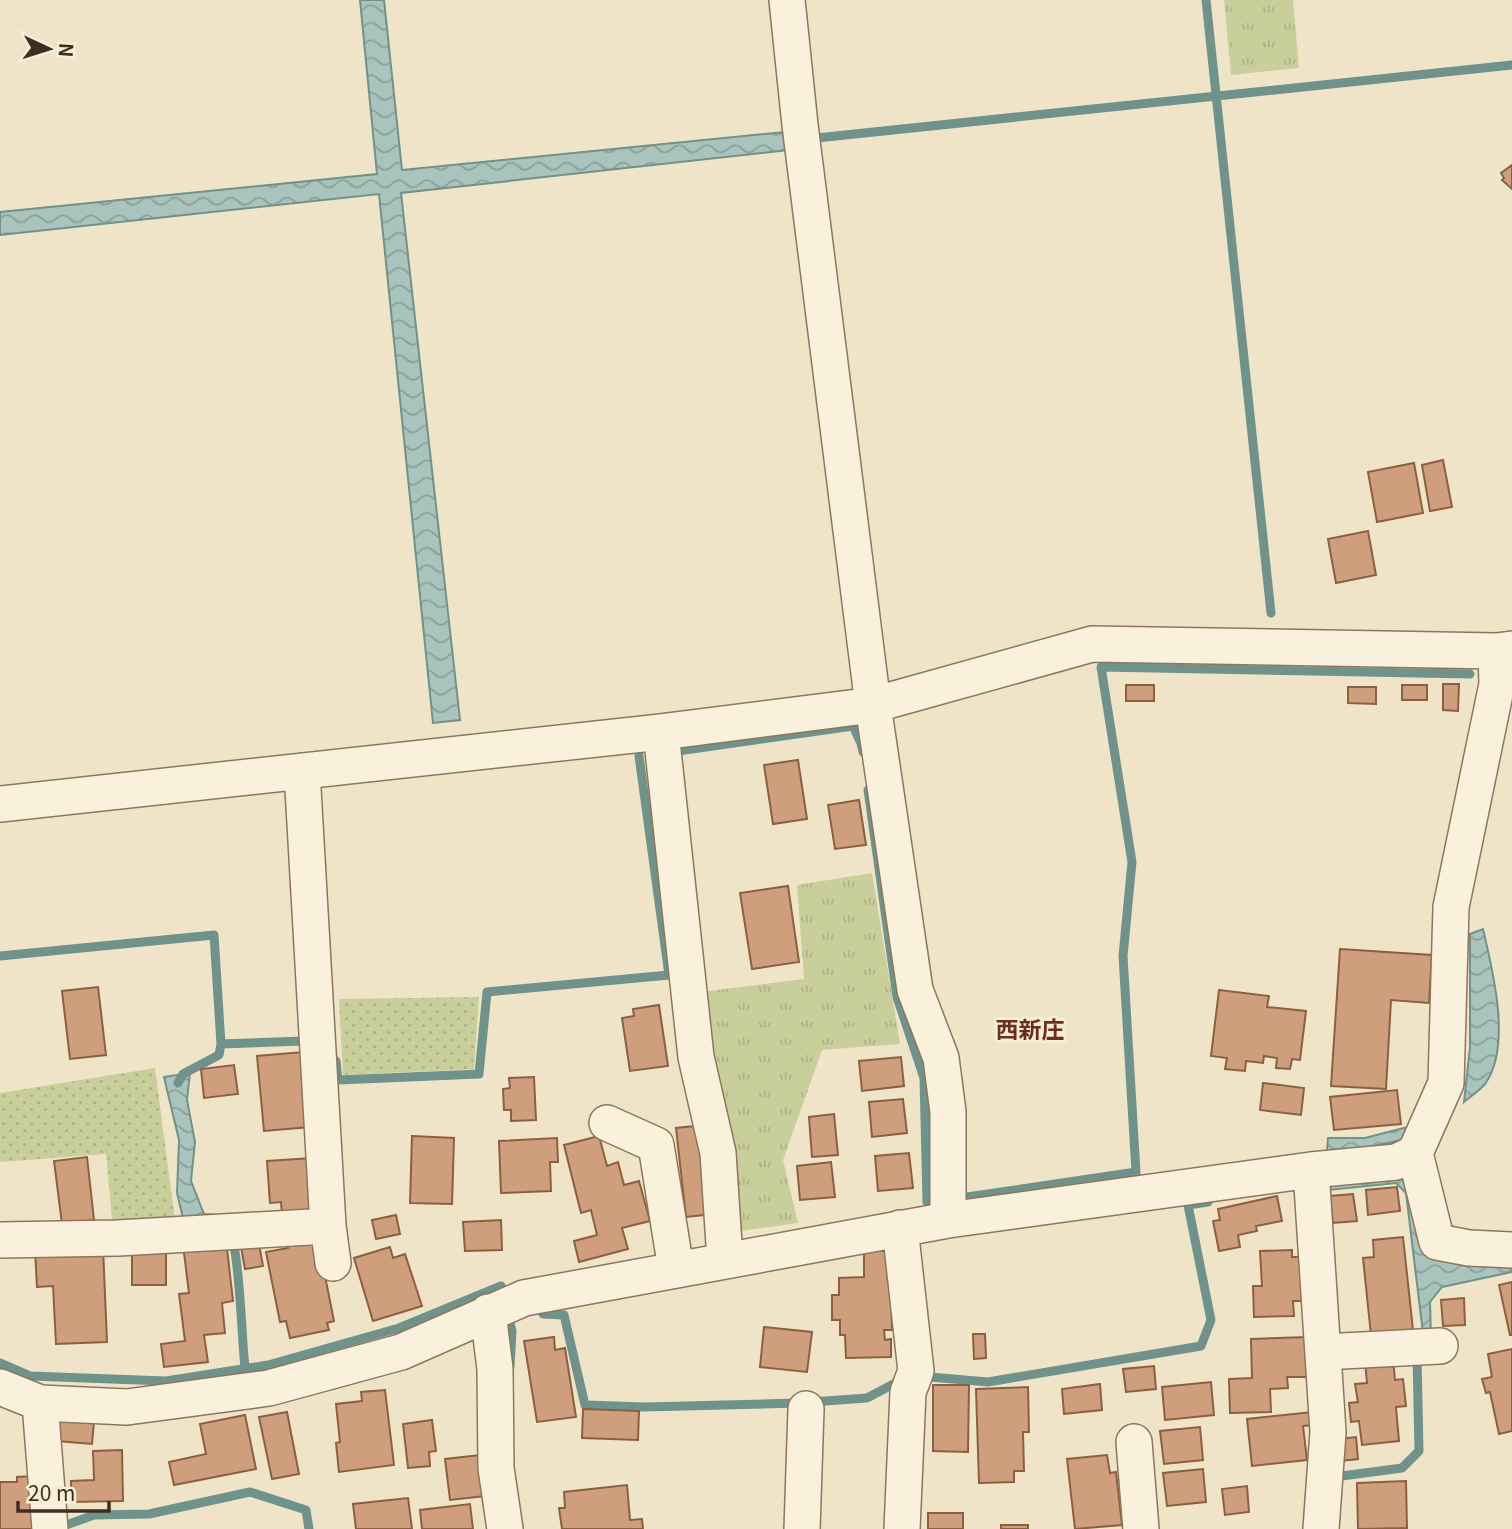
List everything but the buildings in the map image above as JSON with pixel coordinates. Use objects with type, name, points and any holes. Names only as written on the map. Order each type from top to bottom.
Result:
[{"type":"street","points":[[787,0],[802,141],[873,705],[915,990],[941,1058],[948,1112],[948,1220]]},
{"type":"street","points":[[0,804],[661,732],[873,705],[1092,643],[1504,650],[1451,907],[1446,1083],[1415,1153],[1437,1242],[1469,1248],[1512,1250]]},
{"type":"street","points":[[661,732],[696,1057],[718,1153],[725,1260]]},
{"type":"street","points":[[302,771],[328,1226],[333,1263]]},
{"type":"street","points":[[607,1123],[656,1145],[676,1269]]},
{"type":"street","points":[[0,1388],[40,1403],[127,1406],[269,1388],[401,1352],[524,1298],[948,1220],[1311,1170],[1396,1162],[1415,1153]]},
{"type":"street","points":[[1311,1170],[1328,1432],[1313,1528]]},
{"type":"street","points":[[0,1240],[118,1238],[328,1226]]},
{"type":"street","points":[[900,1228],[916,1371],[908,1392],[902,1529]]},
{"type":"street","points":[[488,1312],[495,1369],[496,1468],[505,1529]]},
{"type":"street","points":[[1323,1352],[1440,1346]]},
{"type":"street","points":[[40,1403],[50,1529]]},
{"type":"street","points":[[802,1529],[806,1409]]},
{"type":"street","points":[[1134,1442],[1141,1529]]},
{"type":"green space","points":[[1224,0],[1293,0],[1299,68],[1231,75]]},
{"type":"green space","points":[[872,873],[900,1044],[822,1050],[783,1160],[798,1223],[732,1232],[702,992],[804,979],[797,885]]},
{"type":"green space","points":[[479,997],[474,1069],[343,1075],[339,999]]},
{"type":"green space","points":[[155,1068],[176,1228],[113,1229],[106,1154],[0,1162],[0,1093]]},
{"type":"water","points":[[360,0],[384,0],[402,170],[785,132],[788,150],[401,193],[460,720],[433,723],[379,194],[0,235],[0,212],[377,174]]},
{"type":"water","points":[[1483,929],[1498,1008],[1497,1050],[1493,1068],[1485,1084],[1464,1102],[1470,1047],[1470,934]]},
{"type":"water","points":[[190,1073],[187,1100],[195,1142],[191,1181],[204,1214],[218,1215],[183,1218],[177,1193],[179,1140],[164,1077]]},
{"type":"water","points":[[1415,1125],[1401,1140],[1366,1148],[1327,1151],[1328,1138],[1365,1138]]},
{"type":"water","points":[[1398,1171],[1413,1182],[1432,1256],[1512,1261],[1512,1272],[1442,1287],[1430,1302],[1431,1337],[1423,1333],[1406,1193],[1396,1183],[1329,1190],[1329,1186]]},
{"type":"waterway","points":[[1206,0],[1271,613]]},
{"type":"waterway","points":[[807,139],[1512,65]]},
{"type":"waterway","points":[[960,1198],[1136,1172],[1123,956],[1132,862],[1101,667],[1470,674]]},
{"type":"waterway","points":[[678,751],[853,726],[863,752]]},
{"type":"waterway","points":[[336,1061],[338,1080],[479,1074],[487,992],[669,975],[639,756]]},
{"type":"waterway","points":[[868,790],[897,997],[924,1078],[927,1202]]},
{"type":"waterway","points":[[0,956],[214,935],[221,1044],[303,1041]]},
{"type":"waterway","points":[[178,1083],[183,1074],[219,1055],[221,1044]]},
{"type":"waterway","points":[[930,1377],[988,1382],[1201,1346],[1211,1320],[1188,1205],[1208,1202]]},
{"type":"waterway","points":[[234,1245],[245,1368]]},
{"type":"waterway","points":[[0,1363],[30,1376],[166,1381],[268,1365],[399,1328],[501,1286],[504,1298]]},
{"type":"waterway","points":[[507,1312],[512,1331],[510,1367]]},
{"type":"waterway","points":[[543,1314],[564,1315],[585,1405],[645,1407],[798,1403],[867,1398],[901,1380]]},
{"type":"waterway","points":[[1342,1476],[1402,1468],[1419,1451],[1417,1356]]},
{"type":"waterway","points":[[69,1524],[94,1515],[149,1514],[250,1492],[306,1510],[309,1529]]},
{"type":"district","name":"西新庄","points":[[1030,1028]]}]
